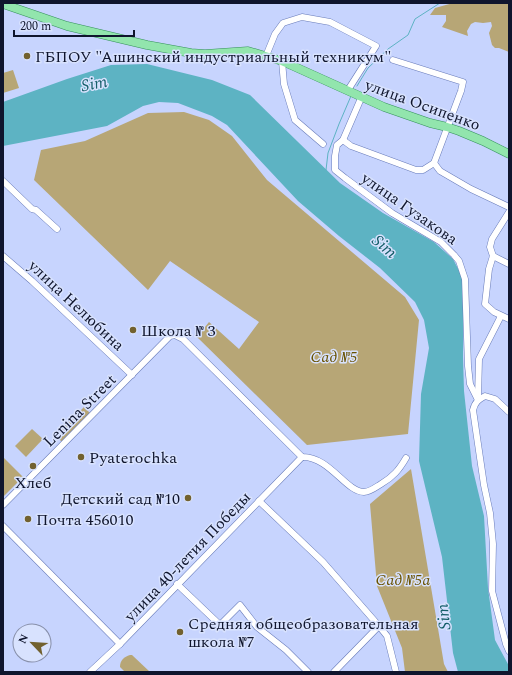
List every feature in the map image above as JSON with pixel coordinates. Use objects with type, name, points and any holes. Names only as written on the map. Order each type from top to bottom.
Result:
[{"type":"main road","name":"улица Осипенко","points":[[3,4],[67,26],[147,45],[191,53],[204,54],[248,51],[266,56],[282,61],[384,107],[447,127],[483,141],[509,154]]},
{"type":"street","points":[[266,56],[275,34],[283,23],[302,17],[330,22],[376,46],[348,90]]},
{"type":"street","points":[[343,140],[355,148],[416,170],[423,170],[434,163],[462,91],[463,82],[393,60]]},
{"type":"street","points":[[282,61],[284,84],[295,120],[323,144]]},
{"type":"street","name":"улица Гузакова","points":[[362,96],[343,140],[337,145],[335,170],[392,213],[441,242],[459,261],[465,279],[470,384],[478,400]]},
{"type":"street","points":[[434,163],[440,171],[471,189],[509,207]]},
{"type":"street","points":[[3,181],[32,209],[36,210],[57,229]]},
{"type":"street","points":[[509,212],[492,239],[490,247],[493,256],[489,269],[485,299],[485,304],[501,316],[509,319]]},
{"type":"street","name":"улица Нелюбина","points":[[3,256],[32,281],[132,375]]},
{"type":"street","points":[[493,256],[509,264]]},
{"type":"street","points":[[478,400],[479,359],[501,316]]},
{"type":"street","name":"Lenina Street","points":[[3,505],[170,336],[175,335],[183,339],[302,457]]},
{"type":"street","points":[[509,412],[495,399],[485,396],[478,400],[473,410],[493,544],[492,591],[509,651]]},
{"type":"street","points":[[302,457],[310,456],[319,461],[334,470],[353,488],[364,492],[373,490],[386,481],[398,471],[406,458]]},
{"type":"street","name":"улица 40-летия Победы","points":[[90,672],[120,644],[302,457]]},
{"type":"street","points":[[258,501],[323,562],[380,626],[387,636],[396,672]]},
{"type":"street","points":[[3,526],[120,644]]},
{"type":"street","points":[[177,584],[220,625],[240,605],[257,627],[286,650],[308,672]]},
{"type":"street","points":[[334,672],[350,654],[380,626]]},
{"type":"green space","points":[[453,3],[509,3],[509,52],[495,48],[492,45],[489,33],[492,26],[491,22],[475,22],[471,24],[467,31],[468,36],[442,27],[446,21],[446,15],[430,15],[435,8]]},
{"type":"green space","points":[[13,70],[19,88],[3,93],[3,73]]},
{"type":"green space","name":"Сад №5","points":[[184,112],[209,120],[232,136],[267,180],[405,297],[419,320],[408,434],[307,445],[197,337],[209,322],[239,349],[259,322],[170,261],[148,290],[34,180],[41,150],[85,141],[148,113]]},
{"type":"green space","points":[[84,407],[91,414],[62,442],[54,434],[68,419],[72,419]]},
{"type":"green space","points":[[32,429],[43,439],[26,457],[15,446]]},
{"type":"green space","points":[[3,457],[23,477],[3,497]]},
{"type":"green space","name":"Сад №5а","points":[[411,469],[444,664],[448,672],[405,672],[402,648],[377,586],[370,504]]},
{"type":"green space","points":[[132,655],[150,672],[125,672],[120,667],[121,662],[124,658]]},
{"type":"water","name":"Sim","points":[[147,64],[212,80],[250,95],[340,183],[383,213],[434,242],[453,259],[464,280],[464,391],[472,466],[484,516],[488,588],[495,640],[509,666],[509,672],[458,672],[453,653],[442,557],[419,461],[421,394],[429,348],[424,320],[415,302],[380,268],[298,201],[227,125],[212,116],[178,103],[159,102],[143,106],[107,126],[3,146],[3,102],[111,65]]},
{"type":"waterway","points":[[357,86],[368,68],[388,49],[408,35],[415,19],[440,3]]},
{"type":"waterway","points":[[326,170],[328,153],[351,96]]},
{"type":"place","name":"ГБПОУ \"Ашинский индустриальный техникум\"","points":[[27,56]]},
{"type":"place","name":"Школа № 3","points":[[133,330]]},
{"type":"place","name":"Pyaterochka","points":[[81,457]]},
{"type":"place","name":"Хлеб","points":[[33,466]]},
{"type":"place","name":"Детский сад №10","points":[[188,498]]},
{"type":"place","name":"Почта 456010","points":[[28,519]]},
{"type":"place","name":"Средняя общеобразовательная школа №7","points":[[180,632]]}]
